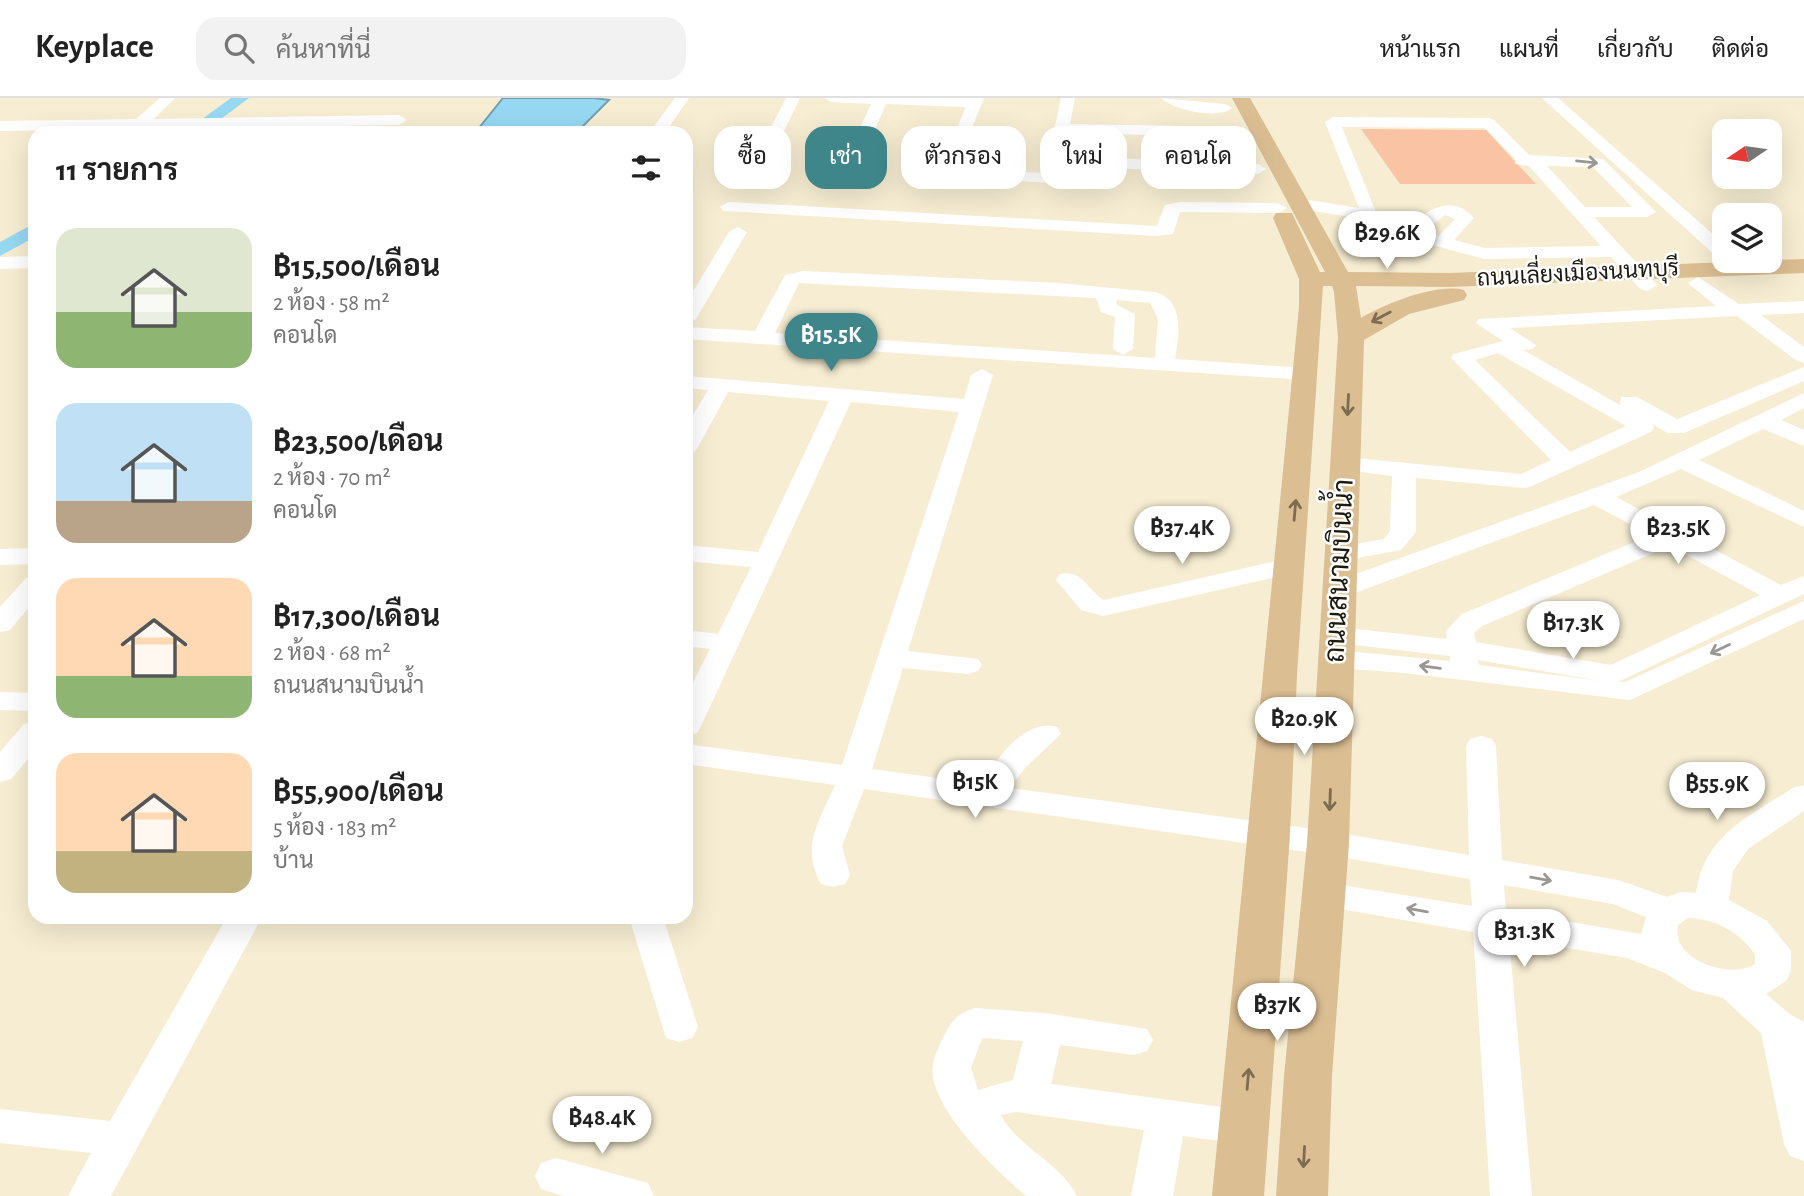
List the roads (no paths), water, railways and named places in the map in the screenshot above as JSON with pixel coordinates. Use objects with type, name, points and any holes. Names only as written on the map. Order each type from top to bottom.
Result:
[{"type":"main road","name":"ถนนสนามบินน้ำ","points":[[1228,101],[1236,126]]},
{"type":"main road","name":"ถนนสนามบินน้ำ","points":[[1228,101],[1309,219],[1344,286],[1351,337],[1328,843],[1302,1196]]},
{"type":"main road","name":"ถนนสนามบินน้ำ","points":[[1238,1196],[1270,835],[1279,675],[1285,630],[1311,285],[1297,243],[1256,165]]},
{"type":"main road","points":[[1309,219],[1354,255],[1456,287]]},
{"type":"main road","name":"ถนนเลี่ยงเมืองนนทบุรี","points":[[1311,285],[1456,287],[1712,263]]},
{"type":"main road","name":"ถนนเลี่ยงเมืองนนทบุรี","points":[[1782,264],[1804,266]]},
{"type":"main road","name":"ถนนเลี่ยงเมืองนนทบุรี","points":[[1627,273],[1698,283],[1804,279]]},
{"type":"main road","points":[[1351,337],[1372,321],[1393,310],[1456,287]]},
{"type":"main road","points":[[1285,630],[1336,660]]},
{"type":"main road","points":[[1279,675],[1336,660]]},
{"type":"street","points":[[140,124],[168,98]]},
{"type":"street","points":[[662,126],[682,98]]},
{"type":"street","points":[[779,126],[793,98]]},
{"type":"street","points":[[831,98],[976,100],[965,126]]},
{"type":"street","points":[[1062,126],[1068,98]]},
{"type":"street","points":[[1168,98],[1190,107],[1228,101]]},
{"type":"street","points":[[1549,98],[1712,244]]},
{"type":"street","points":[[868,126],[880,99]]},
{"type":"street","points":[[1473,106],[1580,212],[1627,273]]},
{"type":"street","points":[[1371,219],[1331,116],[1489,123]]},
{"type":"street","points":[[0,126],[398,121]]},
{"type":"street","points":[[1525,160],[1597,162],[1647,212],[1580,212]]},
{"type":"street","points":[[1525,160],[1572,230],[1591,251],[1627,273]]},
{"type":"street","points":[[1127,164],[1258,169]]},
{"type":"street","points":[[729,207],[1157,231],[1167,230],[1171,209],[1180,207],[1278,208]]},
{"type":"street","points":[[1412,235],[1431,213],[1438,210],[1462,214],[1465,218],[1442,243]]},
{"type":"street","points":[[1309,219],[1371,219],[1412,235],[1499,255],[1591,251]]},
{"type":"street","points":[[693,307],[738,232]]},
{"type":"street","points":[[0,263],[28,262]]},
{"type":"street","points":[[762,338],[792,279],[1104,292],[1155,298],[1164,303],[1167,307],[1168,326],[1164,365]]},
{"type":"street","points":[[1698,283],[1801,351]]},
{"type":"street","points":[[1104,292],[1108,308],[1125,314],[1123,349]]},
{"type":"street","points":[[1804,307],[1486,323],[1676,428],[1804,373]]},
{"type":"street","points":[[693,333],[1306,374]]},
{"type":"street","points":[[1345,464],[1524,481],[1643,427],[1500,346],[1461,358],[1567,461]]},
{"type":"street","points":[[833,875],[826,846],[854,776],[967,414],[982,375]]},
{"type":"street","points":[[693,382],[972,406]]},
{"type":"street","points":[[693,435],[722,384]]},
{"type":"street","points":[[693,711],[767,562],[843,395]]},
{"type":"street","points":[[1340,589],[1598,497],[1804,400]]},
{"type":"street","points":[[1763,420],[1804,439]]},
{"type":"street","points":[[1680,460],[1804,520]]},
{"type":"street","points":[[1341,554],[1392,545],[1403,532],[1404,470]]},
{"type":"street","points":[[1598,497],[1671,536],[1792,589]]},
{"type":"street","points":[[1464,660],[1460,631],[1472,620],[1671,536]]},
{"type":"street","points":[[693,554],[767,562]]},
{"type":"street","points":[[0,557],[28,556]]},
{"type":"street","points":[[1069,580],[1091,604],[1103,608],[1290,566]]},
{"type":"street","points":[[1336,660],[1464,660],[1612,691],[1622,682],[1734,617],[1792,589]]},
{"type":"street","points":[[0,624],[28,591]]},
{"type":"street","points":[[1622,682],[1759,631],[1804,609]]},
{"type":"street","points":[[1734,617],[1759,631]]},
{"type":"street","points":[[693,639],[726,643]]},
{"type":"street","points":[[892,658],[968,665]]},
{"type":"street","points":[[0,701],[28,702]]},
{"type":"street","points":[[990,796],[1005,768],[1025,748],[1046,734]]},
{"type":"street","points":[[0,772],[28,739]]},
{"type":"street","points":[[1481,746],[1486,870],[1511,1196]]},
{"type":"street","points":[[693,755],[1328,843],[1618,892],[1667,911]]},
{"type":"street","points":[[1711,907],[1716,869],[1736,841],[1804,796]]},
{"type":"street","points":[[1323,894],[1632,945],[1675,962],[1714,983],[1734,987],[1764,981],[1773,971],[1773,951],[1749,924],[1711,907],[1681,905],[1667,911],[1659,920],[1658,932],[1662,946],[1675,962]]},
{"type":"street","points":[[89,1196],[241,924]]},
{"type":"street","points":[[648,924],[679,1027]]},
{"type":"street","points":[[1734,987],[1791,1033],[1804,1144]]},
{"type":"street","points":[[1056,1196],[1017,1163],[970,1110],[955,1088],[950,1072],[956,1049],[968,1027],[975,1023],[1045,1028],[1134,1040]]},
{"type":"street","points":[[1028,1097],[1045,1028]]},
{"type":"street","points":[[970,1110],[997,1099],[1028,1097],[1244,1127]]},
{"type":"street","points":[[1152,1196],[1166,1117]]},
{"type":"street","points":[[0,1126],[119,1139]]},
{"type":"street","points":[[556,1176],[633,1196]]},
{"type":"water","points":[[503,98],[609,100],[583,126],[481,126]]},
{"type":"waterway","points":[[201,126],[241,98]]},
{"type":"waterway","points":[[0,250],[28,233]]}]
